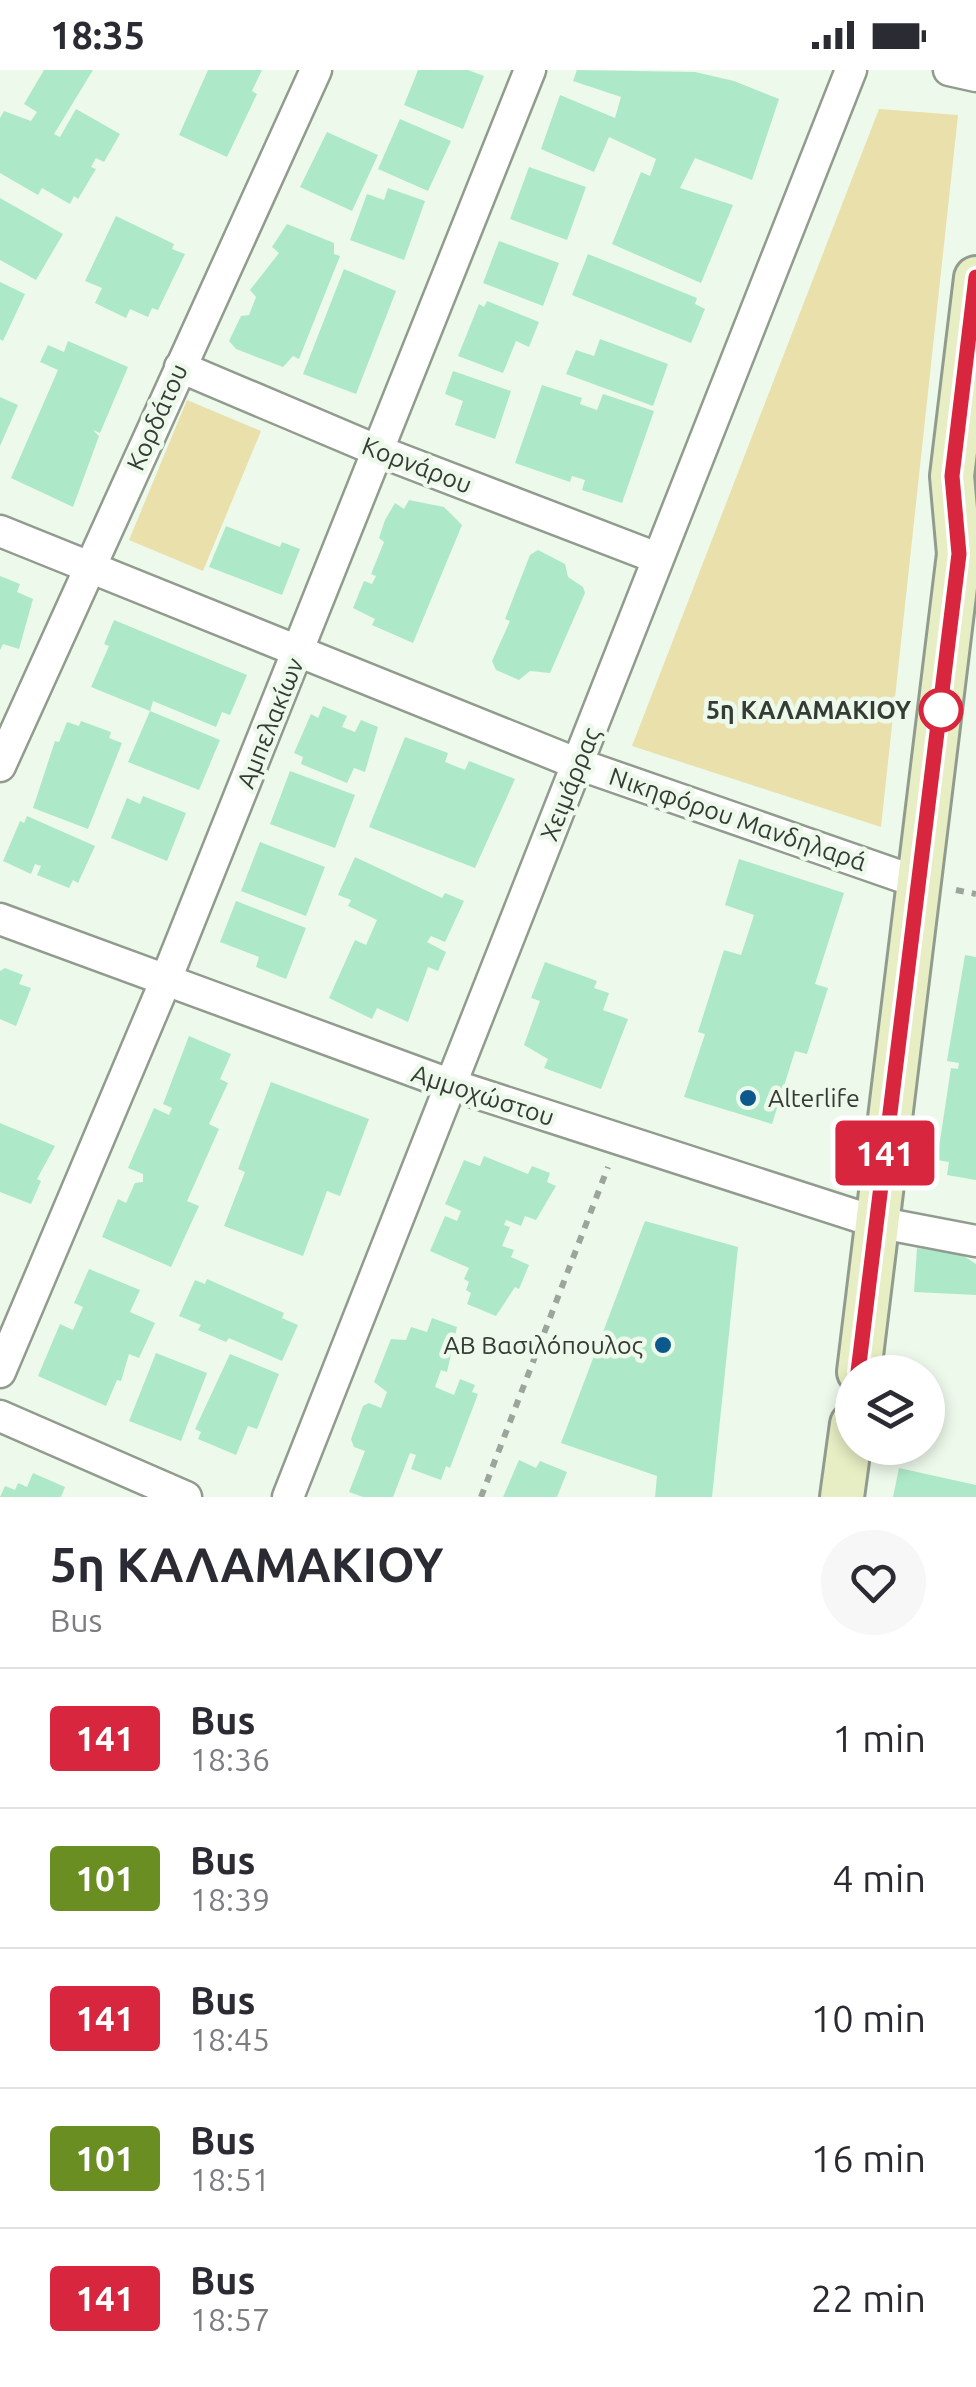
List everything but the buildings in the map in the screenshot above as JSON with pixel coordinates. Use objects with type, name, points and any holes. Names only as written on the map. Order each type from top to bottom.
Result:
[{"type":"main road","points":[[860,1355],[959,554],[952,476],[976,278]]},
{"type":"main road","points":[[959,554],[976,514]]},
{"type":"main road","points":[[842,1497],[846,1465]]},
{"type":"street","name":"Κορδάτου","points":[[0,766],[316,70]]},
{"type":"street","name":"Αμπελακίων","points":[[0,1372],[164,982],[530,70]]},
{"type":"street","name":"Χειμάρρας","points":[[288,1497],[851,70]]},
{"type":"street","points":[[949,70],[976,76]]},
{"type":"street","name":"Κορνάρου","points":[[180,367],[376,450],[656,558]]},
{"type":"street","name":"Νικηφόρου Μανδηλαρά","points":[[0,532],[578,764],[920,882]]},
{"type":"street","name":"Αμμοχώστου","points":[[0,919],[449,1084],[876,1222],[976,1241]]},
{"type":"street","points":[[0,1416],[186,1497]]},
{"type":"path","points":[[481,1497],[618,1138]]},
{"type":"shaded area","points":[[879,109],[958,115],[881,827],[632,746]]},
{"type":"shaded area","points":[[187,400],[261,431],[203,571],[129,540]]},
{"type":"bus line","name":"141","points":[[860,1355],[959,554],[952,476],[976,277]]},
{"type":"place","name":"5η ΚΑΛΑΜΑΚΙΟΥ","points":[[941,710]]},
{"type":"place","name":"Alterlife","points":[[748,1098]]},
{"type":"place","name":"ΑΒ Βασιλόπουλος","points":[[663,1345]]}]
